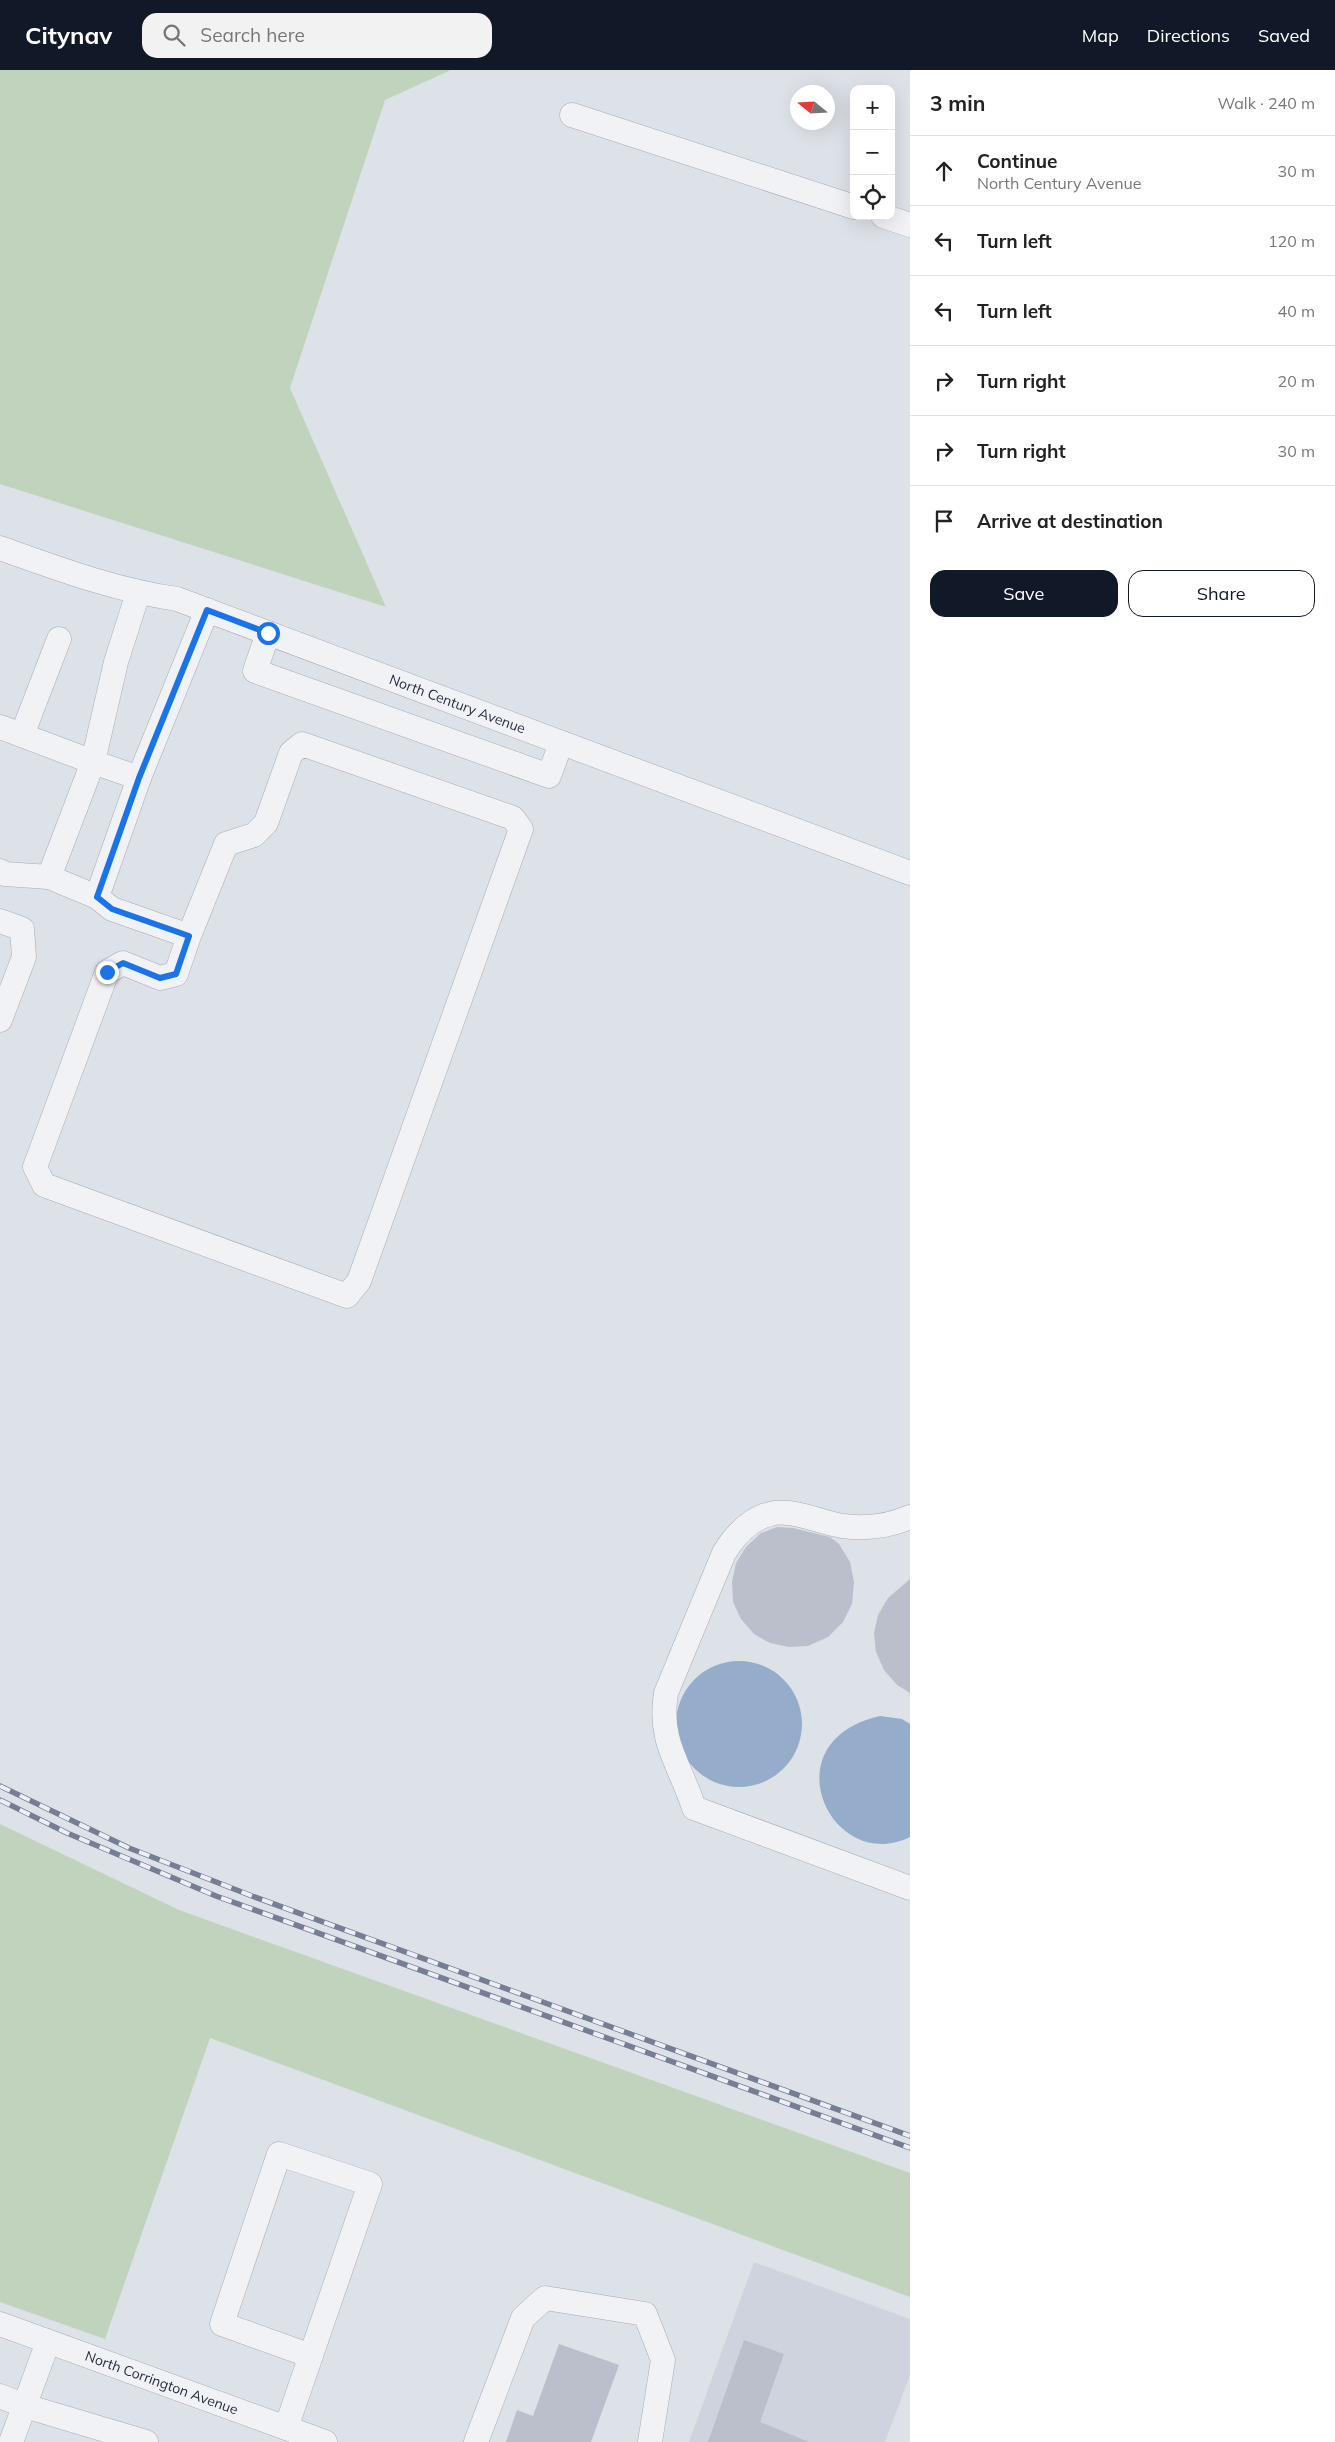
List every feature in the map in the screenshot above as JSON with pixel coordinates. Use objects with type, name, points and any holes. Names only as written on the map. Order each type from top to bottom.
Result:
[{"type":"street","points":[[572,115],[850,206]]},
{"type":"street","points":[[895,220],[910,225]]},
{"type":"street","name":"North Century Avenue","points":[[0,548],[102,584],[138,593],[177,599],[910,873]]},
{"type":"street","points":[[49,877],[93,762],[116,662],[138,593]]},
{"type":"street","points":[[97,897],[139,778],[207,610]]},
{"type":"street","points":[[268,633],[255,671],[549,776],[561,743]]},
{"type":"street","points":[[22,735],[59,638]]},
{"type":"street","points":[[0,726],[139,778]]},
{"type":"street","points":[[302,744],[512,818],[521,829],[359,1281],[347,1296],[44,1185],[35,1167],[107,972],[123,963],[160,978],[176,974],[189,936],[226,844],[254,835],[266,823],[291,754],[302,744]]},
{"type":"street","points":[[0,871],[5,874],[49,877],[97,897],[112,909],[189,936]]},
{"type":"street","points":[[0,921],[22,929],[24,957],[0,1020]]},
{"type":"street","points":[[910,1517],[893,1525],[874,1528],[842,1526],[788,1513],[777,1513],[744,1526],[734,1535],[724,1553],[666,1693],[663,1714],[666,1740],[694,1808],[910,1888]]},
{"type":"street","points":[[296,2435],[311,2356],[370,2184],[279,2154],[222,2324],[311,2356]]},
{"type":"street","points":[[476,2442],[523,2318],[545,2298],[645,2314],[663,2360],[650,2442]]},
{"type":"street","name":"North Corrington Avenue","points":[[0,2324],[296,2435],[325,2442]]},
{"type":"street","points":[[12,2442],[48,2342]]},
{"type":"street","points":[[0,2396],[25,2406],[146,2442]]},
{"type":"shaded area","points":[[754,2262],[910,2319],[910,2375],[885,2442],[689,2442]]},
{"type":"green space","points":[[0,70],[451,70],[385,100],[290,388],[386,607],[0,484]]},
{"type":"green space","points":[[0,1824],[179,1910],[910,2173],[910,2297],[210,2038],[105,2339],[0,2302]]},
{"type":"water","points":[[739,1661],[763,1666],[783,1680],[797,1700],[802,1724],[797,1748],[783,1768],[763,1782],[739,1787],[715,1782],[695,1768],[681,1748],[676,1724],[681,1700],[695,1680],[715,1666]]},
{"type":"water","points":[[880,1716],[902,1719],[910,1724],[910,1837],[881,1844],[856,1838],[836,1822],[823,1800],[819,1776],[826,1751],[846,1730]]},
{"type":"building","points":[[777,1527],[793,1528],[830,1537],[839,1544],[850,1562],[854,1582],[852,1604],[843,1622],[828,1637],[808,1646],[789,1647],[770,1643],[754,1634],[741,1619],[733,1602],[732,1582],[736,1563],[746,1547],[761,1533]]},
{"type":"building","points":[[910,1579],[910,1693],[897,1685],[884,1670],[876,1652],[874,1633],[878,1615],[888,1598]]},
{"type":"building","points":[[744,2340],[784,2354],[760,2422],[809,2442],[708,2442]]},
{"type":"building","points":[[559,2344],[619,2365],[591,2442],[506,2442],[517,2410],[533,2416]]},
{"type":"railway","points":[[0,1786],[129,1848],[252,1896],[910,2136]]},
{"type":"railway","points":[[0,1800],[67,1833],[216,1896],[910,2148]]},
{"type":"route","points":[[107,972],[123,963],[160,978],[176,974],[189,936],[112,909],[97,897],[139,778],[207,610],[268,633]]}]
